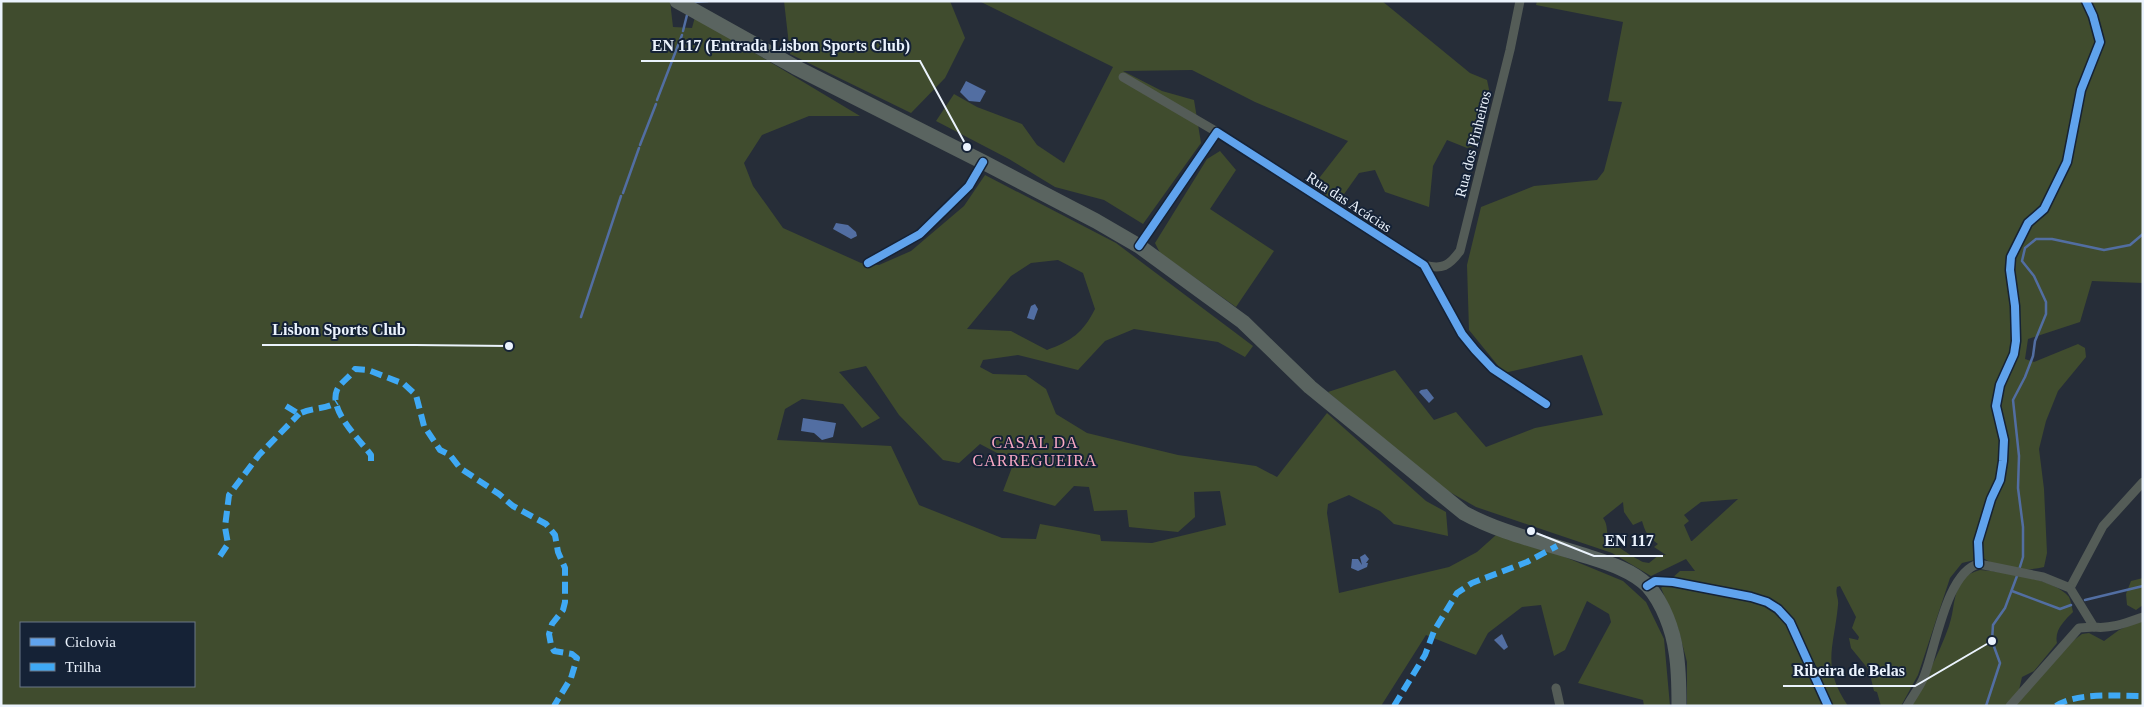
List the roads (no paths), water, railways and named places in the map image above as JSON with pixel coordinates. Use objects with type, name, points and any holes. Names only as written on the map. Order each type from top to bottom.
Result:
[{"type":"main road","points":[[677,1],[795,67],[983,162],[1096,221],[1139,246],[1243,322],[1310,387],[1459,510],[1487,524],[1607,562],[1628,572],[1647,586],[1664,614],[1674,642],[1678,663],[1679,706]]},
{"type":"street","name":"Rua dos Pinheiros","points":[[1424,265],[1445,267],[1452,262],[1460,251],[1510,50],[1520,1]]},
{"type":"street","points":[[1979,564],[1978,542],[1991,499],[2000,480],[2003,461],[2004,440],[1996,406],[2000,385],[2014,354],[2016,341],[2011,257],[2028,223],[2044,209],[2067,162],[2081,90],[2100,42],[2093,16],[2086,1]]},
{"type":"street","name":"Rua das Acácias","points":[[1123,77],[1217,132],[1424,265],[1462,334],[1474,350],[1493,368],[1546,404]]},
{"type":"street","points":[[1139,246],[1217,132]]},
{"type":"street","points":[[868,263],[920,234],[969,186],[983,162]]},
{"type":"street","points":[[2070,588],[2103,526],[2121,504],[2142,485]]},
{"type":"street","points":[[1907,706],[1923,679],[1952,593],[1961,576],[1973,566],[1979,564],[1995,570],[2043,577],[2070,588],[2094,627]]},
{"type":"street","points":[[1647,586],[1655,581],[1673,582],[1751,597],[1767,602],[1778,609],[1790,622],[1828,706]]},
{"type":"street","points":[[2010,706],[2080,628],[2104,628],[2143,617]]},
{"type":"street","points":[[1556,688],[1560,706]]},
{"type":"water","points":[[966,81],[986,91],[980,102],[969,101],[960,92]]},
{"type":"water","points":[[836,223],[848,225],[856,232],[857,236],[851,239],[833,229]]},
{"type":"water","points":[[1035,304],[1038,309],[1034,320],[1027,318],[1031,306]]},
{"type":"water","points":[[1427,389],[1434,398],[1429,403],[1419,392]]},
{"type":"water","points":[[803,418],[836,423],[833,437],[822,440],[814,433],[801,431]]},
{"type":"water","points":[[1365,554],[1369,559],[1366,563],[1368,563],[1367,567],[1358,571],[1351,568],[1352,559],[1358,559],[1362,565],[1360,557]]},
{"type":"water","points":[[1502,634],[1508,647],[1504,650],[1494,640]]},
{"type":"waterway","points":[[693,2],[708,1]]},
{"type":"waterway","points":[[683,31],[687,15]]},
{"type":"waterway","points":[[657,100],[682,35]]},
{"type":"waterway","points":[[640,145],[656,104]]},
{"type":"waterway","points":[[623,193],[639,148]]},
{"type":"waterway","points":[[581,317],[621,196]]},
{"type":"waterway","points":[[2019,570],[2023,557],[2023,527],[2018,488],[2019,456],[2013,400],[2025,377],[2033,356],[2035,341],[2046,314],[2046,302],[2034,276],[2022,261],[2025,248],[2036,239],[2052,239],[2104,250],[2130,245],[2143,234]]},
{"type":"waterway","points":[[1986,706],[2000,663],[1992,641],[1993,625],[2005,608],[2017,576]]},
{"type":"waterway","points":[[2085,600],[2143,586]]},
{"type":"waterway","points":[[2012,591],[2060,609],[2071,605]]},
{"type":"place","name":"EN 117 (Entrada Lisbon Sports Club)","points":[[967,147]]},
{"type":"place","name":"Lisbon Sports Club","points":[[509,346]]},
{"type":"place","name":"EN 117","points":[[1531,531]]},
{"type":"place","name":"Ribeira de Belas","points":[[1992,641]]},
{"type":"district","name":"CASAL DA CARREGUEIRA","points":[[1035,451]]}]
